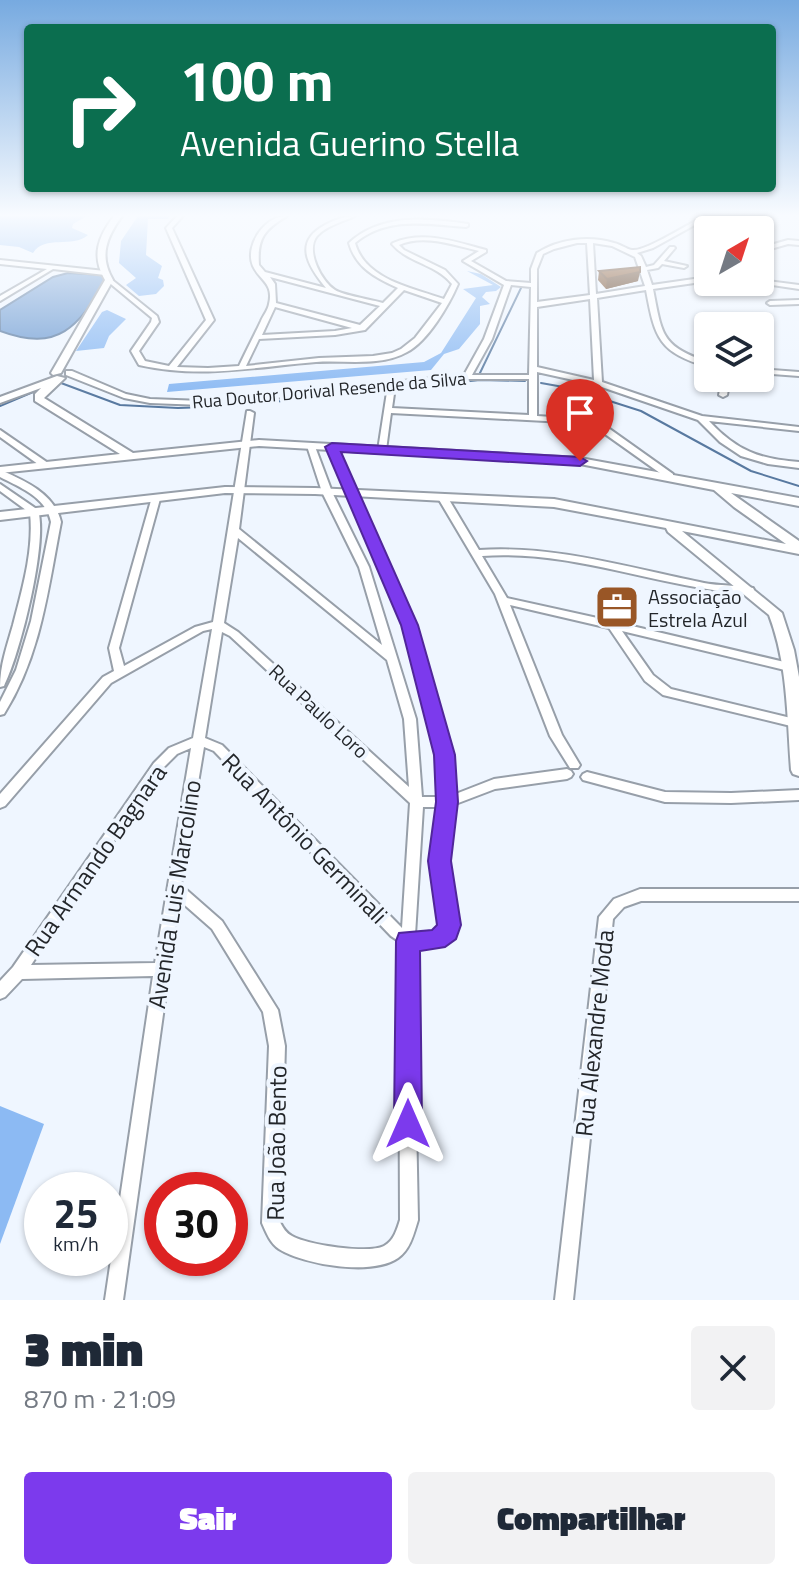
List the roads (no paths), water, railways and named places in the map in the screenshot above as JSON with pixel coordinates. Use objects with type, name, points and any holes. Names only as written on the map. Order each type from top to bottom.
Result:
[{"type":"street","points":[[1,297],[38,277]]},
{"type":"street","points":[[129,455],[39,399],[40,394],[60,376],[63,359],[107,277],[155,317],[153,325],[137,346],[138,360],[171,369],[242,367],[397,354],[417,342],[455,287],[454,281],[446,277]]},
{"type":"street","points":[[171,369],[210,320],[191,277]]},
{"type":"street","points":[[242,367],[273,304],[266,277]]},
{"type":"street","points":[[270,277],[384,305]]},
{"type":"street","points":[[380,277],[445,302]]},
{"type":"street","points":[[495,277],[508,284],[533,285]]},
{"type":"street","points":[[533,417],[535,277]]},
{"type":"street","points":[[593,277],[598,383]]},
{"type":"street","points":[[645,277],[654,318],[666,345],[694,360]]},
{"type":"street","points":[[300,282],[321,279],[332,292]]},
{"type":"street","points":[[534,305],[694,281]]},
{"type":"street","points":[[467,377],[488,339],[508,284]]},
{"type":"street","points":[[774,284],[799,287]]},
{"type":"street","points":[[258,337],[335,333],[362,328],[403,287]]},
{"type":"street","points":[[770,303],[798,302]]},
{"type":"street","points":[[273,304],[362,328]]},
{"type":"street","points":[[774,372],[799,374]]},
{"type":"street","name":"Rua Doutor Dorival Resende da Silva","points":[[60,376],[80,379],[150,401],[202,403],[534,373],[598,383],[701,418]]},
{"type":"street","points":[[0,400],[60,376]]},
{"type":"street","points":[[382,450],[390,394]]},
{"type":"street","points":[[389,410],[593,423],[670,476]]},
{"type":"street","name":"Avenida Luis Marcolino","points":[[114,1300],[162,969],[234,530],[250,413]]},
{"type":"street","points":[[701,418],[799,429]]},
{"type":"street","points":[[701,418],[741,455],[761,461],[799,465]]},
{"type":"street","points":[[0,433],[45,465]]},
{"type":"street","points":[[0,472],[245,443],[580,461],[799,502]]},
{"type":"street","name":"Rua João Bento","points":[[175,888],[217,925],[270,1010],[277,1046],[271,1223],[277,1235],[285,1242],[314,1254],[385,1255],[399,1247],[409,1220],[408,941],[417,802],[410,719],[364,567],[327,492],[311,446]]},
{"type":"street","points":[[332,447],[397,593],[421,661],[445,755],[447,802],[439,861],[448,932],[428,942],[408,941]]},
{"type":"street","points":[[0,472],[45,500],[54,510],[56,522],[25,663],[13,694],[0,711]]},
{"type":"street","points":[[718,486],[738,505],[795,546]]},
{"type":"street","points":[[0,487],[35,512],[38,523],[28,581],[4,658],[0,683]]},
{"type":"street","points":[[0,516],[238,489],[327,492],[580,506],[760,543],[795,546]]},
{"type":"street","points":[[738,505],[745,491]]},
{"type":"street","points":[[443,498],[502,600],[575,780],[587,777],[665,797],[799,795]]},
{"type":"street","points":[[120,671],[114,648],[155,499]]},
{"type":"street","points":[[669,526],[775,613],[782,629],[789,667],[799,770]]},
{"type":"street","points":[[234,530],[392,658]]},
{"type":"street","points":[[476,553],[503,550],[564,556],[698,585],[749,590]]},
{"type":"street","points":[[502,600],[789,667]]},
{"type":"street","points":[[0,803],[94,691],[120,671],[199,629],[217,624]]},
{"type":"street","name":"Rua Paulo Loro","points":[[217,624],[234,634],[417,802]]},
{"type":"street","points":[[611,624],[649,678],[667,692],[795,723]]},
{"type":"street","points":[[4,658],[25,663]]},
{"type":"street","name":"Rua Antônio Germinali","points":[[199,740],[218,748],[408,941]]},
{"type":"street","name":"Rua Armando Bagnara","points":[[0,992],[18,972],[158,766],[173,751],[199,740]]},
{"type":"street","points":[[417,802],[447,802],[494,784],[571,769]]},
{"type":"street","name":"Rua Alexandre Moda","points":[[564,1300],[606,917],[619,903],[640,895],[799,895]]},
{"type":"street","points":[[18,972],[162,969]]},
{"type":"waterway","points":[[479,375],[521,288]]},
{"type":"waterway","points":[[61,383],[120,405],[178,408],[236,406],[480,380],[525,381]]},
{"type":"waterway","points":[[541,383],[569,388],[641,411],[751,471],[799,486]]},
{"type":"waterway","points":[[0,406],[33,392]]},
{"type":"place","name":"Associação Estrela Azul","points":[[617,607]]}]
